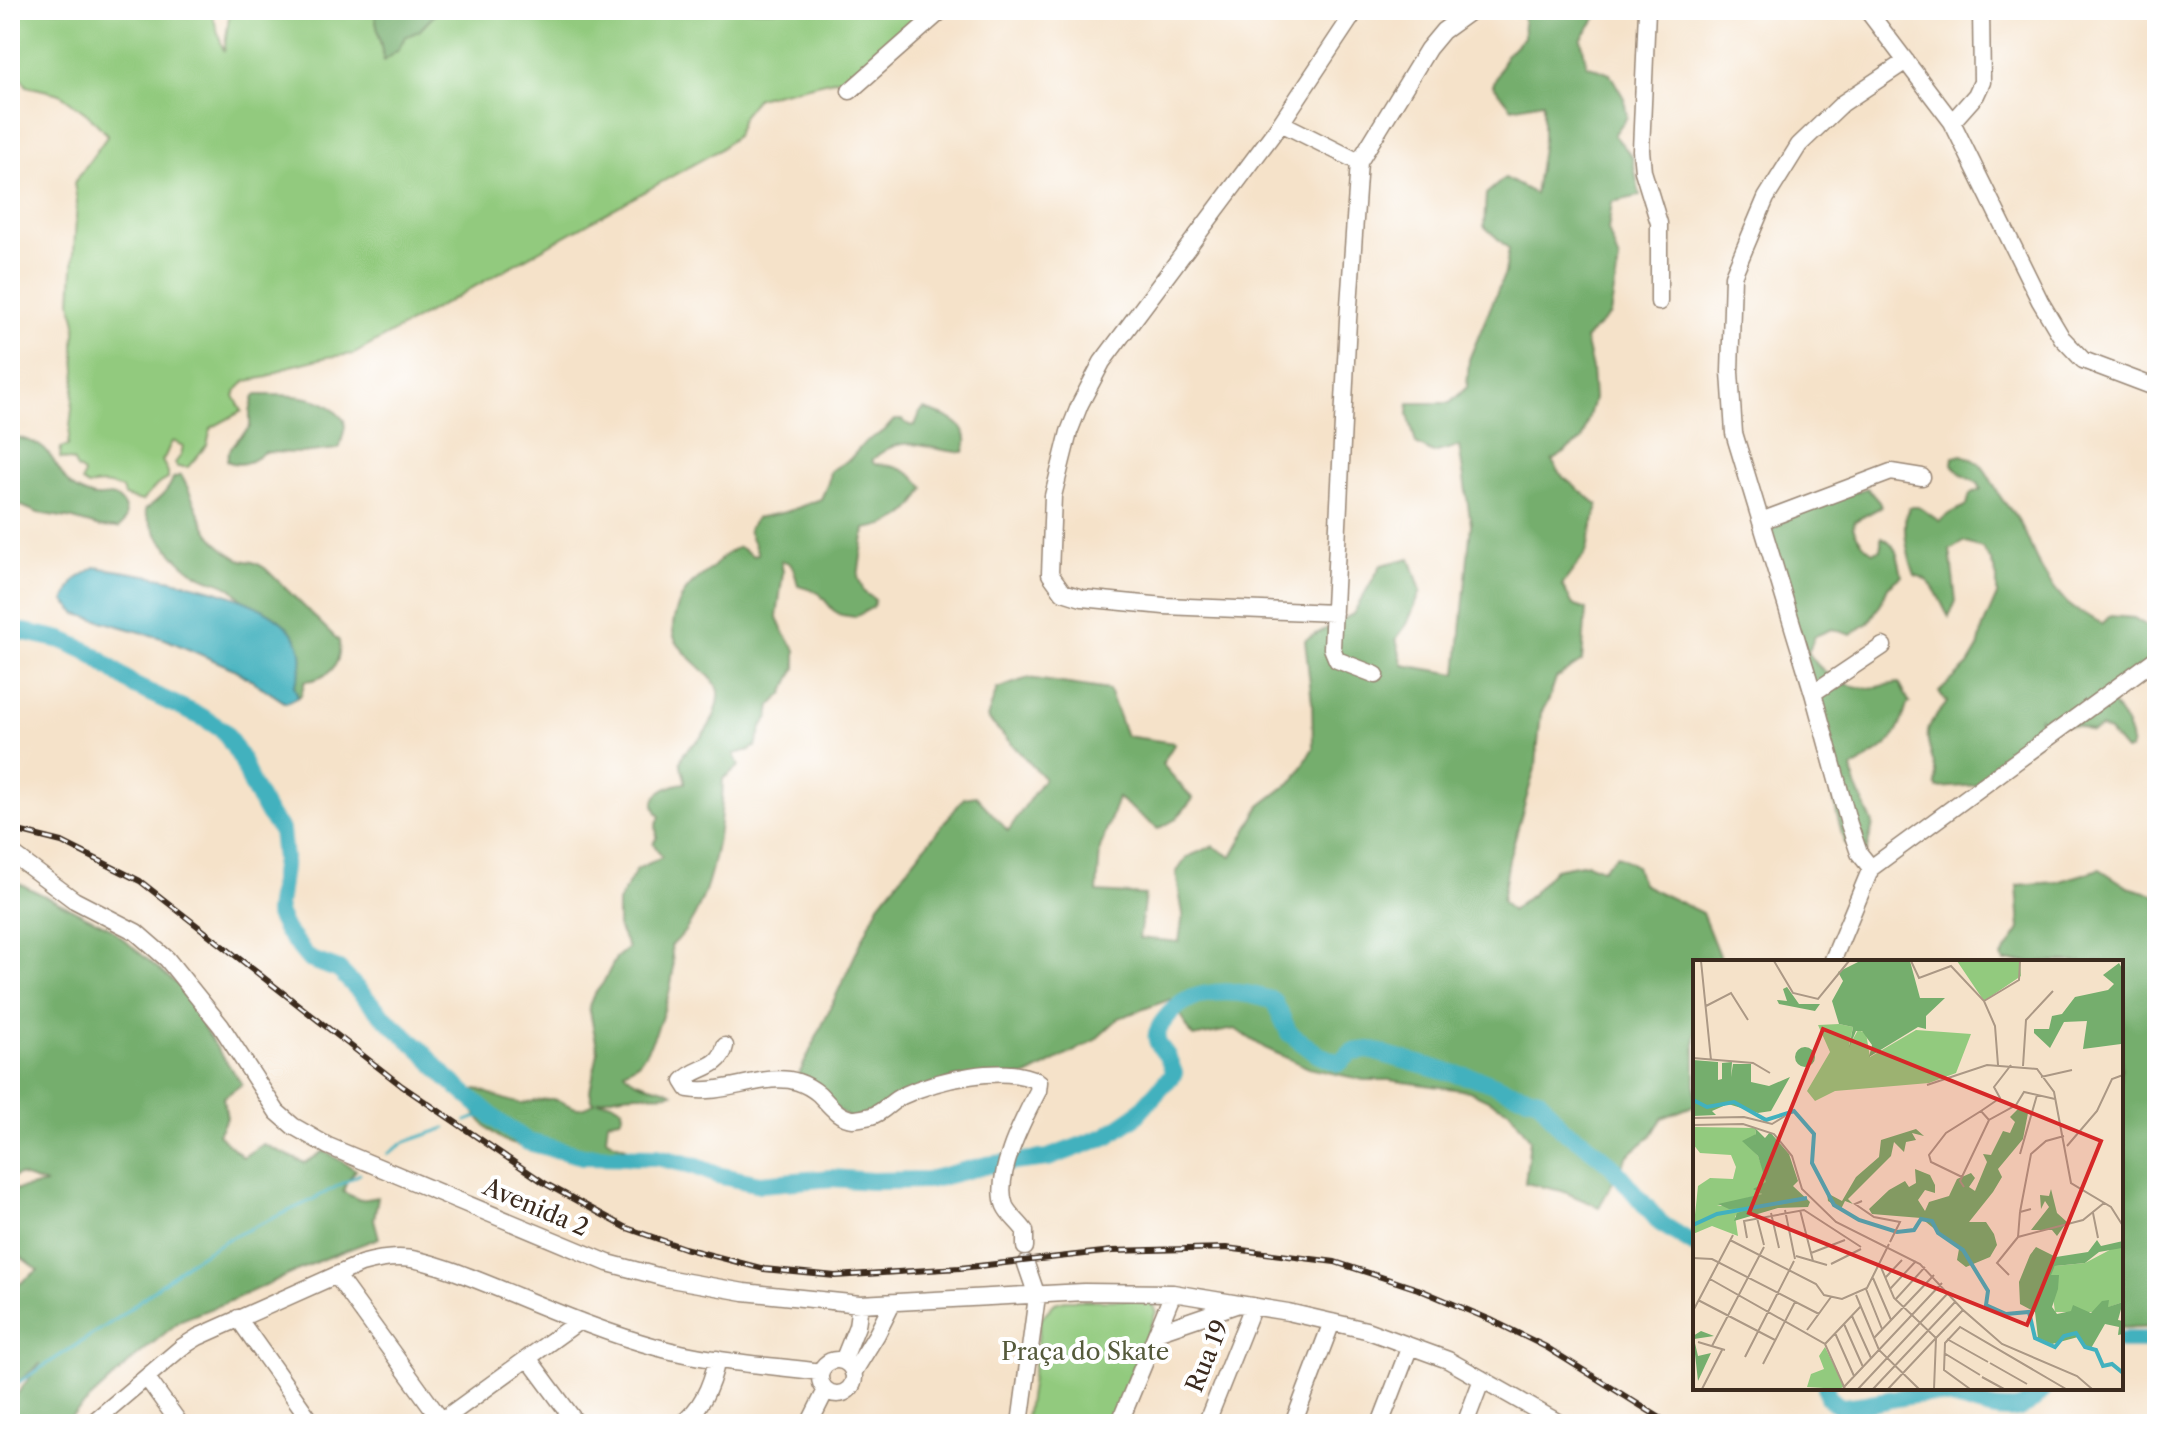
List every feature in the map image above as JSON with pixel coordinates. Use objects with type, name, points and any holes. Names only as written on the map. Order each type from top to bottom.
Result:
[{"type":"street","points":[[850,91],[942,10]]},
{"type":"street","points":[[1334,613],[1164,606],[1082,598],[1063,592],[1050,574],[1053,496],[1069,432],[1102,362],[1281,123],[1356,10]]},
{"type":"street","points":[[1376,675],[1337,660],[1332,648],[1359,162],[1428,49],[1443,31],[1472,10]]},
{"type":"street","points":[[1647,10],[1641,150],[1643,171],[1659,223],[1659,302]]},
{"type":"street","points":[[1867,10],[1952,122],[2040,301],[2062,338],[2083,360],[2157,388]]},
{"type":"street","points":[[1952,122],[1976,95],[1982,82],[1981,10]]},
{"type":"street","points":[[1871,868],[1859,853],[1849,824],[1813,693],[1734,433],[1730,372],[1733,276],[1766,198],[1799,145],[1843,103],[1906,61]]},
{"type":"street","points":[[1281,123],[1359,162]]},
{"type":"street","points":[[1761,521],[1891,472],[1922,477]]},
{"type":"street","points":[[1813,693],[1883,646]]},
{"type":"street","points":[[1833,960],[1871,868],[2157,658]]},
{"type":"street","name":"Avenida 2","points":[[10,852],[74,900],[136,932],[167,959],[221,1026],[277,1112],[293,1126],[328,1146],[608,1263],[665,1278],[744,1292],[860,1304],[1084,1292],[1173,1293],[1246,1305],[1366,1330],[1448,1360],[1556,1423]]},
{"type":"street","points":[[725,1046],[723,1055],[716,1063],[689,1074],[683,1081],[688,1089],[703,1092],[776,1079],[796,1081],[817,1092],[832,1110],[851,1119],[876,1115],[900,1096],[955,1078],[998,1073],[1027,1076],[1039,1082],[1038,1091],[1012,1145],[1003,1194],[1006,1208],[1025,1231],[1025,1256],[1037,1296],[1020,1424]]},
{"type":"street","points":[[91,1424],[198,1337],[361,1264],[381,1258],[413,1259],[454,1271],[608,1333],[660,1348],[717,1359],[821,1372]]},
{"type":"street","points":[[336,1275],[442,1422],[579,1321]]},
{"type":"street","points":[[1119,1424],[1173,1293]]},
{"type":"street","points":[[848,1367],[831,1362],[825,1366],[820,1379],[826,1390],[839,1394],[846,1392],[854,1380],[848,1367],[860,1304]]},
{"type":"street","points":[[848,1367],[877,1334],[892,1304]]},
{"type":"street","points":[[1157,1332],[1246,1305]]},
{"type":"street","name":"Rua 19","points":[[1206,1424],[1246,1305]]},
{"type":"street","points":[[238,1318],[313,1424]]},
{"type":"street","points":[[1293,1424],[1332,1322]]},
{"type":"street","points":[[1380,1424],[1410,1346]]},
{"type":"street","points":[[528,1358],[577,1424]]},
{"type":"street","points":[[681,1424],[704,1399],[717,1359]]},
{"type":"street","points":[[147,1378],[180,1424]]},
{"type":"street","points":[[1465,1424],[1482,1379]]},
{"type":"street","points":[[809,1424],[826,1390]]},
{"type":"green space","points":[[10,10],[211,10],[224,52],[230,10],[374,10],[384,60],[398,50],[405,36],[419,31],[439,10],[928,10],[855,75],[757,98],[743,115],[736,136],[719,150],[354,354],[287,367],[268,377],[246,381],[234,396],[242,411],[211,428],[207,445],[188,467],[177,467],[175,463],[183,446],[173,441],[162,461],[168,479],[157,485],[142,501],[124,496],[122,489],[113,486],[88,486],[82,482],[84,473],[73,461],[60,458],[61,448],[68,446],[76,370],[76,323],[71,302],[77,201],[74,183],[108,135],[60,94],[27,86],[10,63]]},
{"type":"green space","points":[[374,10],[439,10],[419,31],[405,37],[398,50],[384,61]]},
{"type":"green space","points":[[1523,10],[1601,11],[1581,39],[1587,65],[1610,74],[1624,98],[1627,117],[1614,135],[1632,156],[1640,196],[1612,202],[1608,230],[1619,261],[1610,315],[1585,339],[1592,369],[1594,399],[1582,440],[1552,461],[1563,477],[1598,505],[1586,553],[1562,585],[1573,605],[1586,610],[1582,661],[1556,678],[1541,713],[1536,765],[1509,859],[1502,901],[1511,911],[1555,869],[1587,863],[1602,869],[1617,855],[1636,866],[1642,884],[1702,913],[1722,960],[1693,960],[1693,1106],[1662,1118],[1652,1135],[1628,1155],[1599,1207],[1562,1191],[1525,1183],[1530,1139],[1509,1110],[1469,1091],[1389,1080],[1364,1080],[1309,1068],[1265,1048],[1235,1029],[1193,1037],[1171,999],[1119,1018],[1094,1041],[1027,1076],[955,1078],[851,1119],[796,1081],[879,904],[964,798],[976,796],[1008,831],[1044,778],[987,718],[997,689],[1028,678],[1109,690],[1126,736],[1175,743],[1162,764],[1193,799],[1176,819],[1158,829],[1118,798],[1100,849],[1097,892],[1145,895],[1139,938],[1179,942],[1183,914],[1176,873],[1187,857],[1213,846],[1232,857],[1260,806],[1295,779],[1313,748],[1312,702],[1305,640],[1353,614],[1381,565],[1410,558],[1421,591],[1407,624],[1396,639],[1403,665],[1457,674],[1471,524],[1459,446],[1433,453],[1416,444],[1408,414],[1409,403],[1450,403],[1467,387],[1469,359],[1505,273],[1509,249],[1484,226],[1486,194],[1505,178],[1535,194],[1543,140],[1543,102],[1512,108],[1493,85],[1506,55],[1524,37]]},
{"type":"green space","points":[[257,395],[304,397],[329,406],[344,420],[340,447],[302,453],[264,452],[242,464],[227,461],[232,447],[250,427],[250,412]]},
{"type":"green space","points":[[924,409],[956,422],[965,434],[964,452],[906,444],[896,445],[872,460],[874,464],[888,465],[908,473],[924,488],[914,506],[900,518],[865,529],[858,577],[864,592],[875,600],[873,607],[855,617],[841,615],[818,592],[798,586],[792,566],[781,561],[783,572],[777,617],[796,650],[796,668],[783,694],[771,705],[756,746],[734,754],[739,766],[723,779],[717,845],[705,892],[685,931],[671,946],[671,982],[651,1042],[640,1061],[624,1071],[634,1080],[673,1093],[623,1095],[598,1101],[612,1102],[622,1108],[620,1119],[608,1121],[606,1138],[626,1147],[612,1153],[580,1160],[565,1158],[501,1138],[475,1113],[467,1098],[471,1091],[477,1089],[520,1103],[552,1099],[576,1108],[595,1102],[590,1091],[598,1052],[589,1006],[616,958],[628,948],[618,927],[618,902],[637,869],[662,857],[653,843],[660,817],[654,800],[665,789],[685,783],[682,757],[706,731],[718,705],[717,687],[680,647],[674,635],[674,620],[683,596],[693,583],[734,549],[739,547],[754,556],[758,554],[748,530],[756,518],[786,512],[821,499],[830,471],[850,459],[865,442],[884,431],[894,420],[914,425]]},
{"type":"green space","points":[[10,435],[45,450],[77,490],[95,497],[111,496],[119,500],[125,511],[122,525],[119,528],[100,527],[38,513],[10,501]]},
{"type":"green space","points":[[1962,455],[1976,461],[1984,470],[2020,523],[2044,572],[2070,606],[2102,624],[2110,616],[2134,618],[2155,631],[2157,668],[2116,690],[2112,702],[2129,732],[2130,750],[2125,751],[2109,732],[2101,728],[2091,732],[2078,726],[2044,722],[2040,717],[2037,743],[1978,785],[1938,788],[1936,785],[1928,731],[1947,702],[1939,692],[1968,665],[1978,648],[1997,595],[1997,578],[1982,548],[1963,542],[1950,550],[1956,601],[1949,617],[1932,586],[1915,575],[1908,550],[1905,520],[1911,506],[1918,506],[1939,521],[1967,505],[1970,494],[1981,489],[1978,483],[1963,476],[1952,464],[1953,457]]},
{"type":"green space","points":[[181,475],[215,541],[237,558],[266,569],[339,641],[336,664],[327,674],[305,681],[301,695],[296,698],[261,627],[243,601],[230,587],[199,575],[183,564],[159,537],[148,518],[145,510],[165,492],[173,478]]},
{"type":"green space","points":[[1867,488],[1881,507],[1855,521],[1854,530],[1873,552],[1881,550],[1881,537],[1891,543],[1902,576],[1888,587],[1869,622],[1851,635],[1832,629],[1815,636],[1808,652],[1825,672],[1849,685],[1867,688],[1899,683],[1910,703],[1888,744],[1852,769],[1873,824],[1866,853],[1855,851],[1844,843],[1810,709],[1792,672],[1791,645],[1770,533],[1801,512]]},
{"type":"green space","points":[[2100,869],[2128,887],[2157,895],[2157,1326],[2123,1328],[2123,960],[2003,960],[2002,957],[2020,929],[2017,885],[2057,882]]},
{"type":"green space","points":[[10,879],[109,927],[179,986],[242,1084],[223,1098],[227,1117],[218,1134],[243,1157],[263,1144],[305,1163],[324,1151],[356,1170],[343,1192],[360,1200],[378,1197],[374,1219],[379,1238],[181,1320],[63,1424],[10,1424],[10,1403],[41,1363],[10,1389],[10,1291],[38,1270],[10,1246],[10,1194],[13,1190],[46,1184],[19,1175],[10,1178]]},
{"type":"green space","name":"Praça do Skate","points":[[1065,1300],[1150,1300],[1156,1312],[1111,1424],[1028,1424],[1026,1418],[1041,1318],[1055,1303]]},
{"type":"water","points":[[95,567],[193,585],[232,596],[266,611],[290,631],[301,655],[294,686],[298,697],[286,703],[234,669],[165,639],[77,614],[64,601],[75,580]]},
{"type":"waterway","points":[[10,631],[62,640],[89,652],[135,686],[204,718],[224,731],[268,814],[281,830],[284,859],[277,913],[286,931],[309,959],[339,970],[447,1078],[500,1123],[528,1142],[583,1156],[657,1157],[760,1184],[832,1178],[928,1180],[987,1165],[1048,1158],[1107,1136],[1136,1116],[1174,1073],[1157,1040],[1164,1020],[1188,1000],[1231,992],[1274,1001],[1289,1033],[1319,1055],[1339,1063],[1352,1052],[1369,1050],[1480,1079],[1539,1099],[1562,1129],[1611,1165],[1660,1223],[1693,1244]]},
{"type":"waterway","points":[[466,1121],[489,1113]]},
{"type":"waterway","points":[[388,1154],[405,1142],[446,1128]]},
{"type":"waterway","points":[[10,1388],[118,1318],[189,1262],[228,1239],[360,1174]]},
{"type":"waterway","points":[[2123,1340],[2157,1343]]},
{"type":"waterway","points":[[1826,1390],[1828,1397],[1840,1407],[1927,1394],[2005,1410],[2032,1401],[2042,1390]]},
{"type":"railway","points":[[10,829],[62,842],[140,881],[402,1086],[546,1184],[627,1228],[684,1248],[764,1269],[835,1276],[960,1268],[1112,1251],[1226,1248],[1335,1262],[1418,1289],[1491,1320],[1546,1347],[1670,1424]]}]
